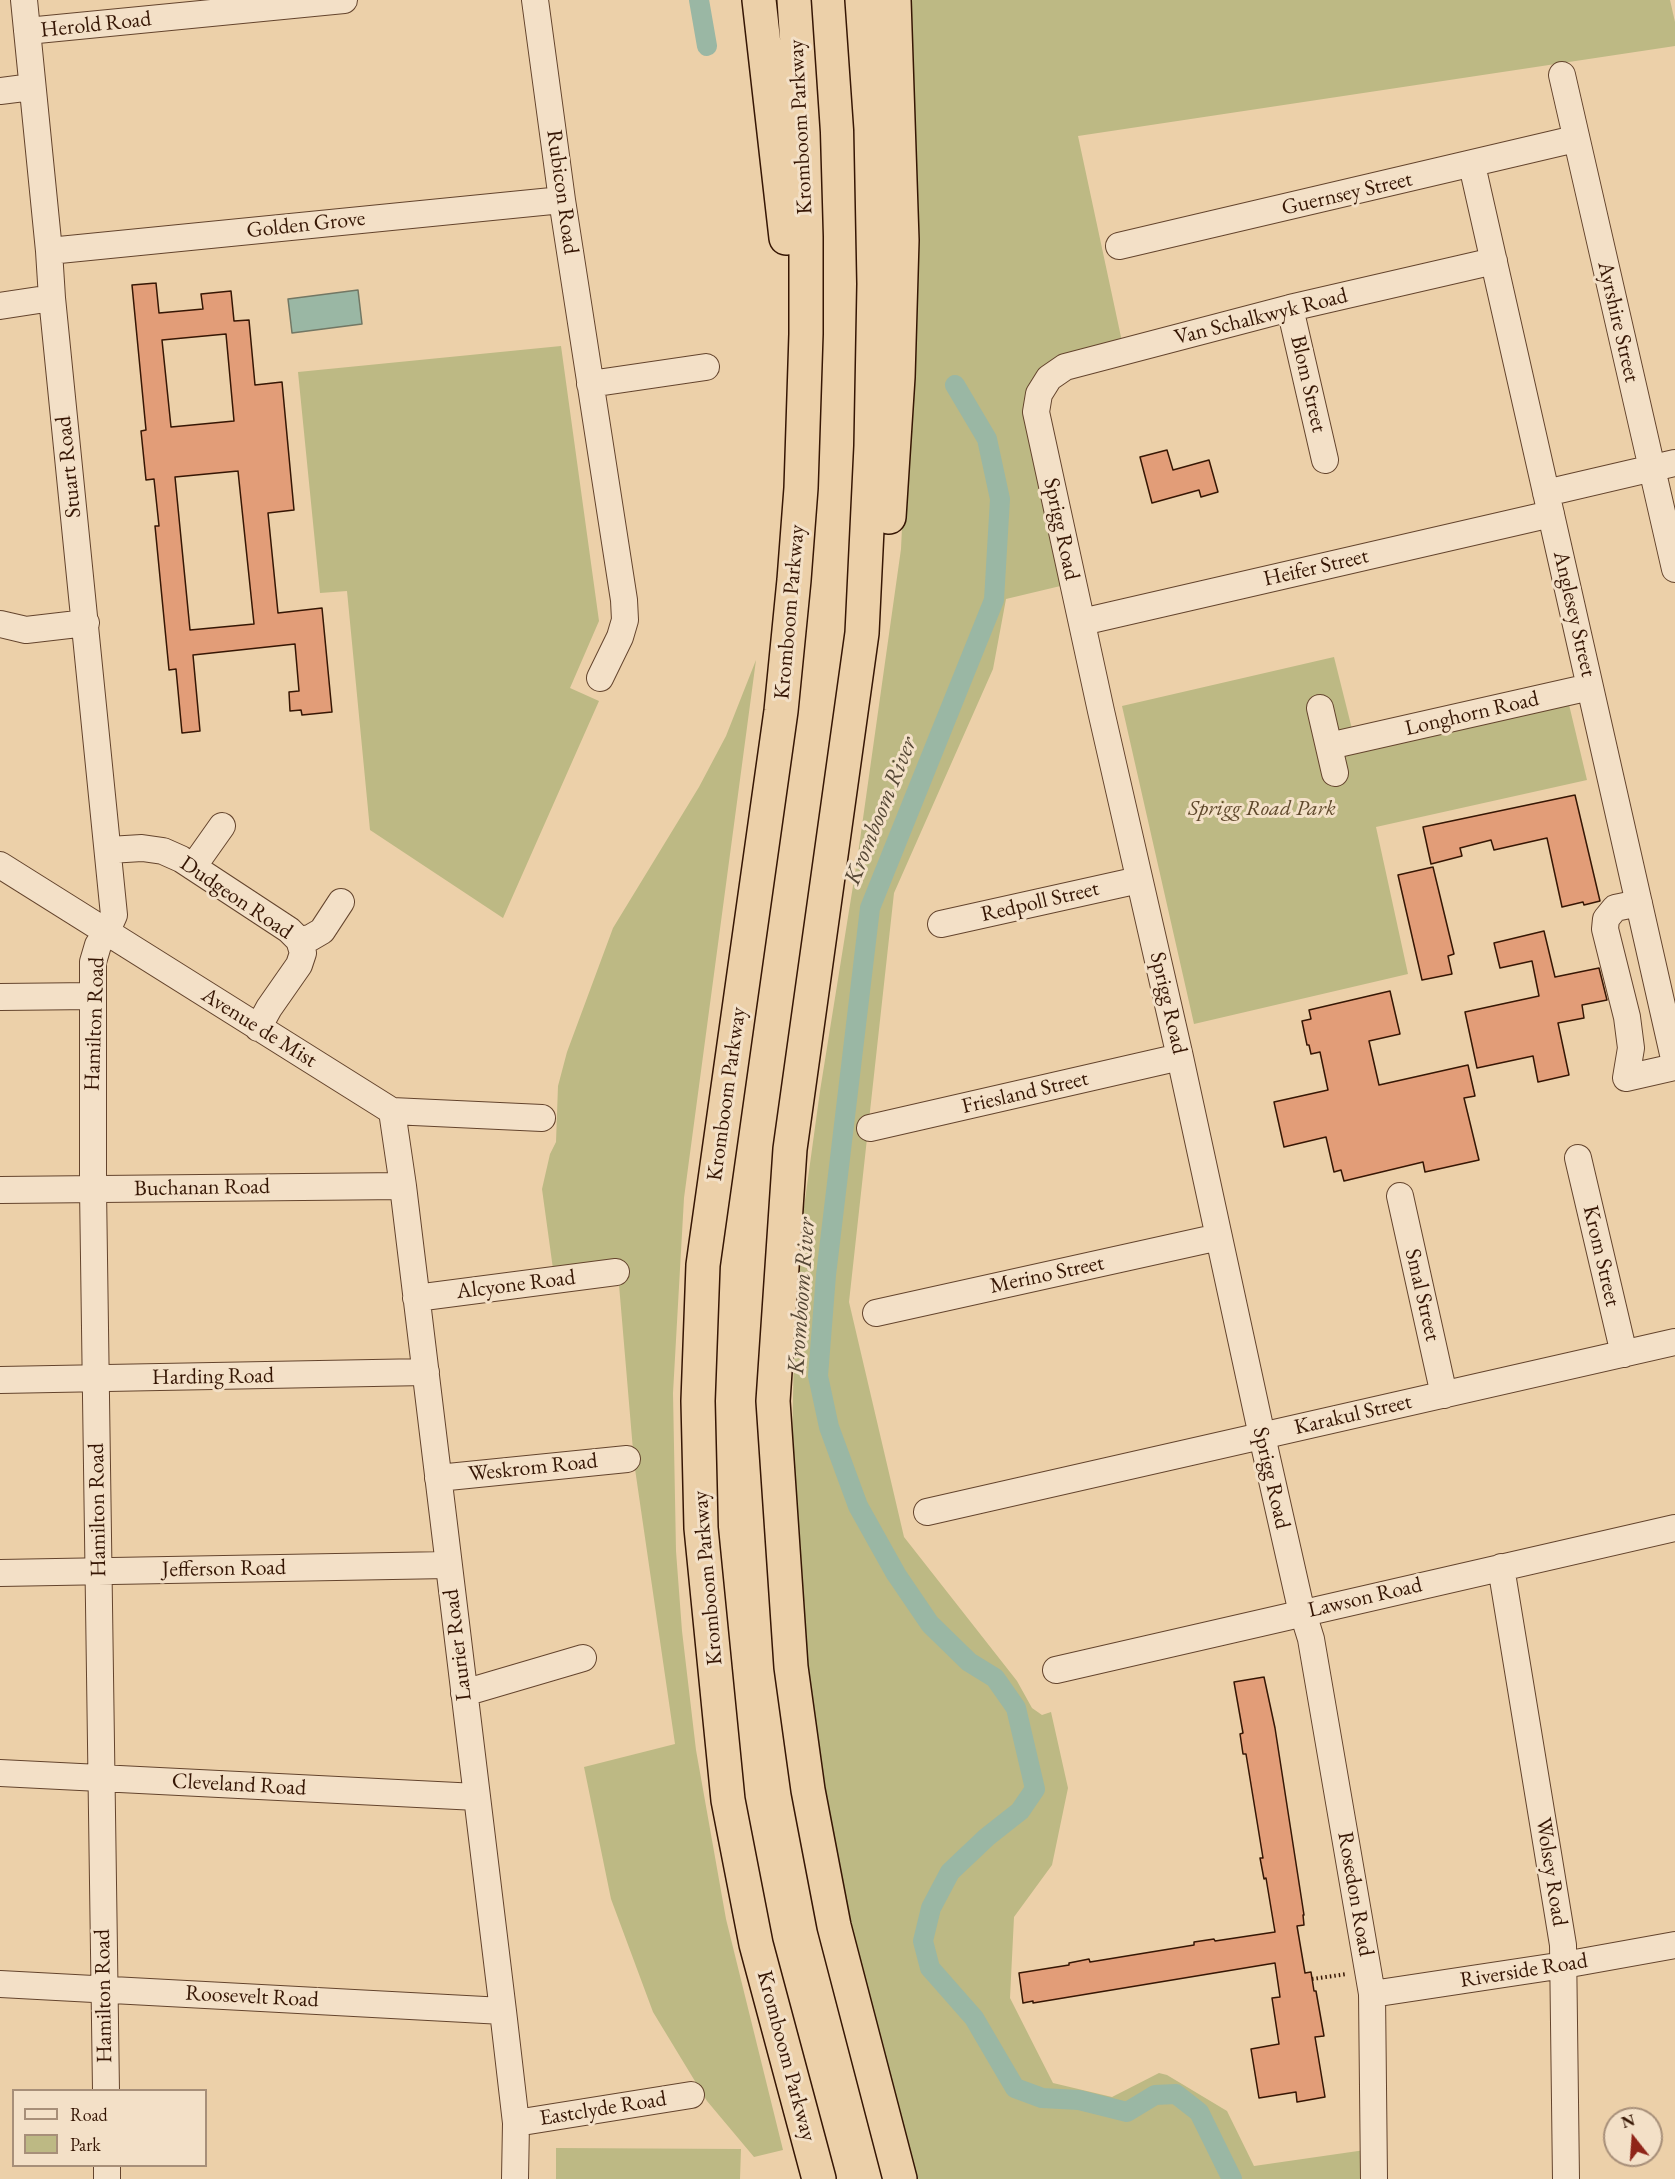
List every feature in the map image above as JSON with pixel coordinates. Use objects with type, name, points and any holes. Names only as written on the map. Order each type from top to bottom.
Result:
[{"type":"highway","points":[[759,0],[790,272],[806,334]]},
{"type":"highway","name":"Kromboom Parkway","points":[[794,0],[804,162],[806,334],[801,488],[789,638],[779,722],[702,1265],[698,1401],[701,1528],[728,1800],[756,1944],[819,2179]]},
{"type":"highway","points":[[862,0],[871,129],[874,335],[870,480],[862,633],[790,1149],[773,1401],[791,1667],[808,1791],[834,1926],[900,2179]]},
{"type":"highway","points":[[862,633],[881,581],[894,454],[902,240],[894,0]]},
{"type":"street","name":"Stuart Road","points":[[24,0],[109,850],[114,915],[106,933]]},
{"type":"street","name":"Herold Road","points":[[27,31],[272,4],[344,0]]},
{"type":"street","name":"Rubicon Road","points":[[535,0],[562,200],[625,620],[620,637],[600,678]]},
{"type":"street","name":"Ayrshire Street","points":[[1562,75],[1575,139],[1663,465],[1675,569]]},
{"type":"street","points":[[0,91],[33,87]]},
{"type":"street","name":"Guernsey Street","points":[[1119,246],[1575,139]]},
{"type":"street","name":"Anglesey Street","points":[[1472,165],[1675,1065]]},
{"type":"street","name":"Golden Grove","points":[[49,251],[562,200]]},
{"type":"street","name":"Van Schalkwyk Road","points":[[1039,394],[1049,378],[1065,367],[1290,308],[1494,261]]},
{"type":"street","points":[[0,306],[52,298]]},
{"type":"street","name":"Blom Street","points":[[1290,308],[1325,460]]},
{"type":"street","points":[[590,384],[706,367]]},
{"type":"street","name":"Sprigg Road","points":[[1039,394],[1036,412],[1303,1613]]},
{"type":"street","name":"Heifer Street","points":[[1082,622],[1549,503],[1663,465]]},
{"type":"street","points":[[0,624],[26,630],[86,623]]},
{"type":"street","name":"Longhorn Road","points":[[1329,746],[1590,687]]},
{"type":"street","points":[[1320,708],[1335,773]]},
{"type":"street","points":[[193,867],[222,826]]},
{"type":"street","name":"Dudgeon Road","points":[[109,850],[142,848],[164,851],[193,867],[289,930],[299,940],[303,953],[299,965],[258,1028]]},
{"type":"street","name":"Avenue de Mist","points":[[0,865],[392,1112],[542,1118]]},
{"type":"street","name":"Redpoll Street","points":[[941,924],[1139,880]]},
{"type":"street","points":[[299,940],[310,938],[322,931],[341,902]]},
{"type":"street","points":[[1639,903],[1615,908],[1606,919],[1605,929],[1627,1017],[1630,1062],[1626,1078],[1675,1065]]},
{"type":"street","name":"Hamilton Road","points":[[106,933],[98,945],[93,962],[93,1189],[106,2089]]},
{"type":"street","points":[[0,997],[93,996]]},
{"type":"street","name":"Friesland Street","points":[[870,1128],[1180,1057]]},
{"type":"street","name":"Laurier Road","points":[[392,1112],[426,1372],[516,2123],[515,2179]]},
{"type":"street","name":"Krom Street","points":[[1578,1158],[1624,1354]]},
{"type":"street","name":"Buchanan Road","points":[[0,1190],[403,1186]]},
{"type":"street","name":"Smal Street","points":[[1400,1196],[1444,1395]]},
{"type":"street","name":"Merino Street","points":[[876,1312],[1219,1237]]},
{"type":"street","name":"Alcyone Road","points":[[416,1298],[616,1272]]},
{"type":"street","name":"Karakul Street","points":[[927,1512],[1675,1342]]},
{"type":"street","name":"Harding Road","points":[[0,1380],[426,1372]]},
{"type":"street","name":"Weskrom Road","points":[[438,1478],[627,1459]]},
{"type":"street","name":"Lawson Road","points":[[1056,1670],[1675,1528]]},
{"type":"street","name":"Jefferson Road","points":[[0,1573],[448,1565]]},
{"type":"street","name":"Wolsey Road","points":[[1501,1567],[1563,1945],[1566,2179]]},
{"type":"street","name":"Rosedon Road","points":[[1303,1613],[1311,1639],[1370,1982],[1374,2179]]},
{"type":"street","points":[[464,1693],[583,1659]]},
{"type":"street","name":"Cleveland Road","points":[[0,1773],[477,1797]]},
{"type":"street","name":"Riverside Road","points":[[1370,1982],[1564,1965],[1675,1945]]},
{"type":"street","name":"Roosevelt Road","points":[[0,1984],[503,2011]]},
{"type":"street","name":"Eastclyde Road","points":[[516,2123],[691,2095]]},
{"type":"path","points":[[1312,1979],[1370,1982]]},
{"type":"green space","points":[[909,0],[1670,0],[1675,22],[1675,46],[1078,136],[1124,351],[1039,394],[1073,583],[1006,599],[993,669],[894,893],[849,1302],[904,1537],[1017,1681],[1032,1708],[1042,1715],[1051,1712],[1068,1788],[1052,1865],[1014,1917],[1010,1998],[1053,2083],[1112,2097],[1159,2073],[1167,2075],[1227,2111],[1254,2166],[1365,2150],[1365,2179],[914,2179],[846,1911],[832,1845],[803,1647],[792,1444],[795,1303],[801,1229],[820,1091],[857,861],[901,549],[912,310],[914,101]]},
{"type":"green space","points":[[561,346],[599,621],[570,688],[599,701],[503,918],[370,830],[347,591],[320,593],[298,372]]},
{"type":"green space","name":"Sprigg Road Park","points":[[1334,657],[1355,741],[1566,692],[1587,780],[1376,827],[1408,974],[1194,1024],[1122,706]]},
{"type":"green space","points":[[756,660],[684,1198],[673,1393],[676,1551],[682,1631],[696,1750],[726,1919],[783,2150],[754,2157],[707,2101],[653,2012],[611,1899],[584,1767],[675,1744],[634,1462],[617,1261],[553,1269],[542,1189],[550,1154],[556,1142],[558,1086],[567,1052],[613,928],[699,787],[726,736]]},
{"type":"green space","points":[[556,2148],[741,2149],[740,2179],[556,2179]]},
{"type":"shaded area","points":[[358,290],[362,324],[292,333],[288,299]]},
{"type":"building","points":[[156,283],[159,313],[203,309],[201,294],[231,291],[234,321],[249,320],[255,385],[282,382],[294,510],[268,513],[278,613],[322,608],[332,712],[302,715],[301,710],[290,711],[289,692],[299,691],[295,644],[193,655],[200,731],[182,733],[176,669],[169,670],[155,526],[159,526],[154,479],[146,480],[141,431],[146,430],[132,285]],"holes":[[[226,334],[234,421],[171,427],[162,340]],[[238,471],[254,624],[190,630],[175,477]]]},
{"type":"building","points":[[1167,450],[1173,470],[1209,460],[1218,492],[1201,497],[1199,490],[1152,503],[1140,457]]},
{"type":"building","points":[[1575,795],[1600,901],[1562,907],[1547,838],[1494,850],[1491,840],[1460,848],[1462,856],[1431,864],[1423,827]]},
{"type":"building","points":[[1433,867],[1454,954],[1448,956],[1452,974],[1422,980],[1398,875]]},
{"type":"building","points":[[1544,931],[1555,977],[1599,968],[1607,1000],[1582,1005],[1584,1018],[1558,1023],[1569,1075],[1538,1082],[1533,1056],[1477,1068],[1465,1012],[1539,996],[1532,961],[1500,968],[1494,943]]},
{"type":"building","points":[[1390,991],[1400,1034],[1369,1041],[1379,1085],[1468,1065],[1475,1096],[1464,1098],[1479,1160],[1425,1172],[1423,1162],[1344,1181],[1341,1170],[1334,1172],[1326,1137],[1284,1147],[1274,1102],[1328,1090],[1320,1052],[1311,1054],[1309,1045],[1307,1045],[1302,1021],[1311,1019],[1309,1010]]},
{"type":"building","points":[[1264,1677],[1275,1728],[1304,1915],[1304,1925],[1297,1926],[1305,1973],[1311,1972],[1324,2036],[1315,2037],[1325,2097],[1297,2102],[1296,2092],[1259,2098],[1251,2049],[1279,2044],[1272,1998],[1280,1997],[1275,1963],[1033,2003],[1033,2001],[1023,2003],[1019,1973],[1069,1965],[1069,1963],[1089,1959],[1090,1962],[1194,1945],[1194,1942],[1275,1932],[1266,1878],[1264,1879],[1260,1858],[1263,1858],[1246,1754],[1243,1754],[1240,1734],[1243,1733],[1234,1682]]},
{"type":"waterway","name":"Kromboom River","points":[[699,0],[707,46]]},
{"type":"waterway","name":"Kromboom River","points":[[955,385],[987,439],[1000,499],[994,600],[870,908],[826,1275],[818,1376],[829,1427],[858,1506],[896,1574],[930,1624],[969,1662],[995,1678],[1016,1708],[1035,1789],[1020,1811],[987,1837],[950,1872],[931,1908],[923,1941],[930,1968],[974,2018],[1015,2088],[1042,2098],[1079,2100],[1127,2112],[1155,2095],[1176,2094],[1199,2112],[1232,2179]]}]
